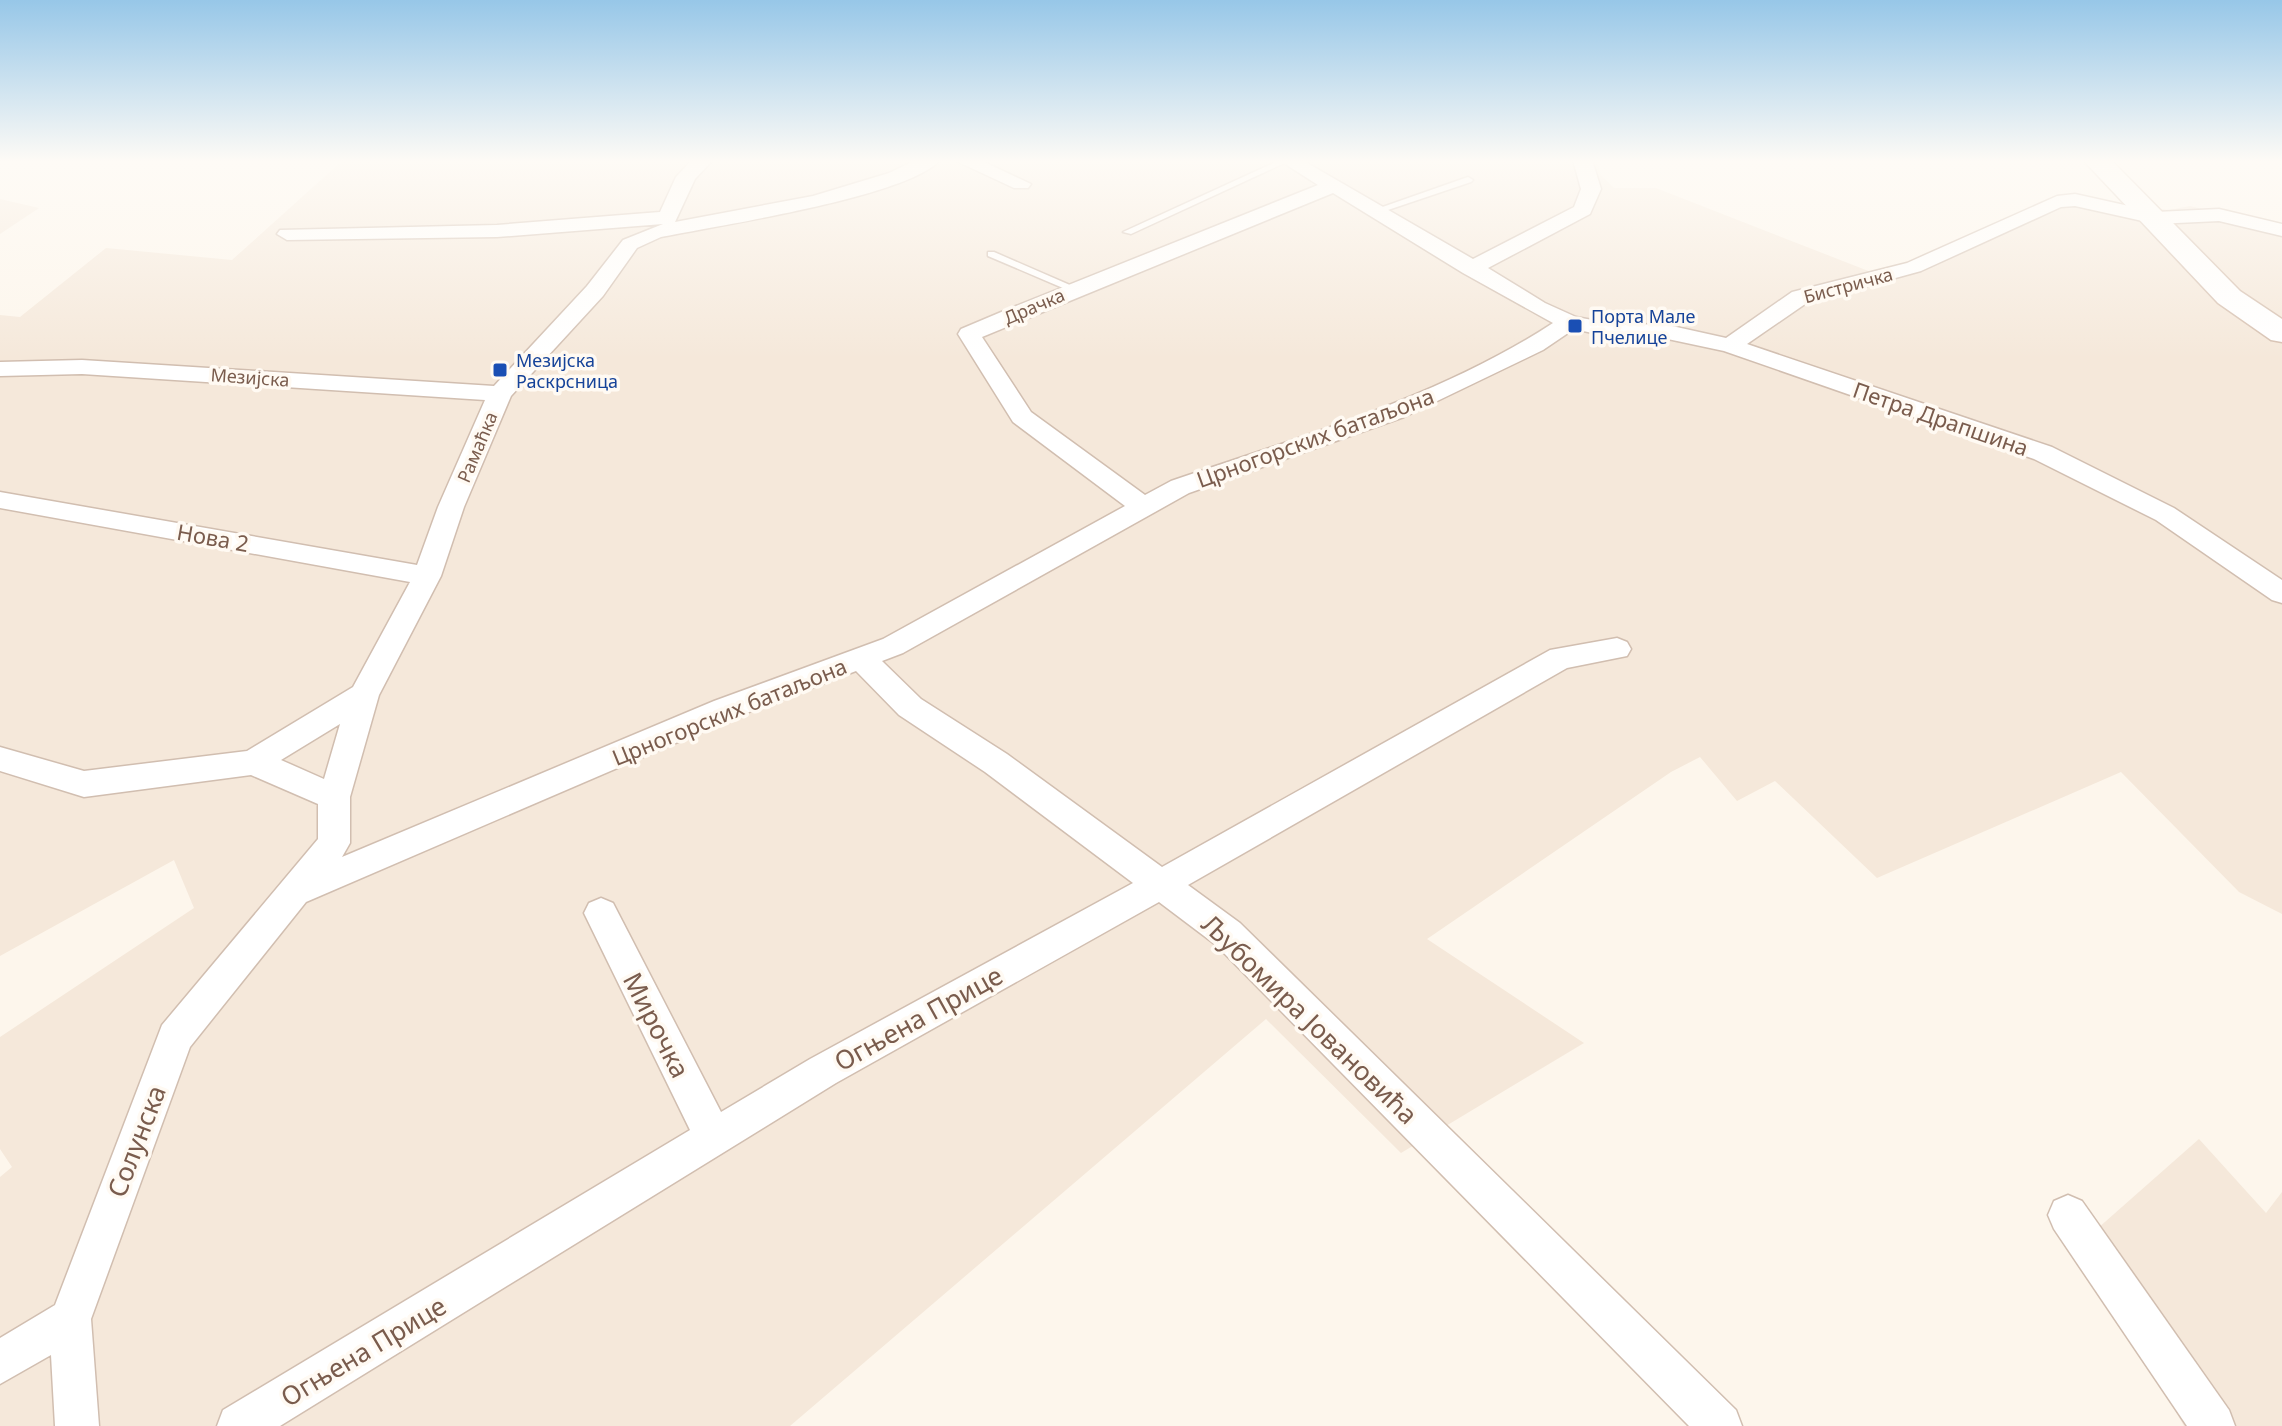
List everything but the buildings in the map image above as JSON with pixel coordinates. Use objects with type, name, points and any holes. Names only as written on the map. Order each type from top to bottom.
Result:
[{"type":"street","points":[[287,234],[619,227]]},
{"type":"street","name":"Рамаћка","points":[[334,797],[364,695],[427,576],[451,507],[500,394],[595,291],[630,244],[658,227]]},
{"type":"street","name":"Драчка","points":[[1143,507],[1022,417],[969,334],[1074,289],[1239,227]]},
{"type":"street","name":"Петра Драпшина","points":[[1405,227],[1537,308],[1570,322],[1620,332],[1663,331],[1730,346],[2043,453],[2165,514],[2282,593]]},
{"type":"street","points":[[1470,269],[1551,227]]},
{"type":"street","name":"Бистричка","points":[[1730,346],[1800,297],[1914,267],[2003,227]]},
{"type":"street","points":[[2164,227],[2229,297],[2282,333]]},
{"type":"street","name":"Црногорских батаљона","points":[[293,893],[725,709],[893,646],[1180,487],[1396,412],[1535,345],[1570,322]]},
{"type":"street","name":"Мезијска","points":[[0,369],[82,367],[500,394]]},
{"type":"street","name":"Нова 2","points":[[0,500],[427,576]]},
{"type":"street","name":"Огњена Прице","points":[[239,1426],[823,1071],[1560,658],[1617,649]]},
{"type":"street","name":"Љубомира Јовановића","points":[[861,658],[910,707],[996,763],[1228,934],[1720,1426]]},
{"type":"street","points":[[0,759],[84,784],[253,762],[364,695]]},
{"type":"street","points":[[253,762],[334,797],[334,843],[293,893]]},
{"type":"street","name":"Солунска","points":[[77,1426],[70,1319],[175,1037],[293,893]]},
{"type":"street","name":"Мирочка","points":[[601,913],[714,1138]]},
{"type":"street","points":[[2068,1215],[2213,1426]]},
{"type":"street","points":[[0,1363],[70,1319]]},
{"type":"lane","points":[[1128,232],[1140,227]]},
{"type":"lane","points":[[991,254],[1074,289]]},
{"type":"shaded area","points":[[0,227],[11,227],[0,234]]},
{"type":"shaded area","points":[[269,227],[1755,227],[1871,272],[1894,269],[1988,227],[2282,228],[2282,914],[2239,892],[2121,772],[1877,878],[1775,781],[1737,801],[1700,757],[1671,772],[1427,939],[1584,1043],[1401,1153],[1266,1019],[790,1426],[0,1426],[0,1177],[12,1167],[0,1149],[0,1037],[194,908],[174,860],[0,956],[0,315],[20,317],[106,248],[232,260]]},
{"type":"shaded area","points":[[2199,1139],[2266,1213],[2282,1192],[2282,1426],[2184,1426],[2080,1244]]},
{"type":"place","name":"Порта Мале Пчелице","points":[[1575,326]]},
{"type":"place","name":"Мезијска Раскрсница","points":[[500,370]]}]
